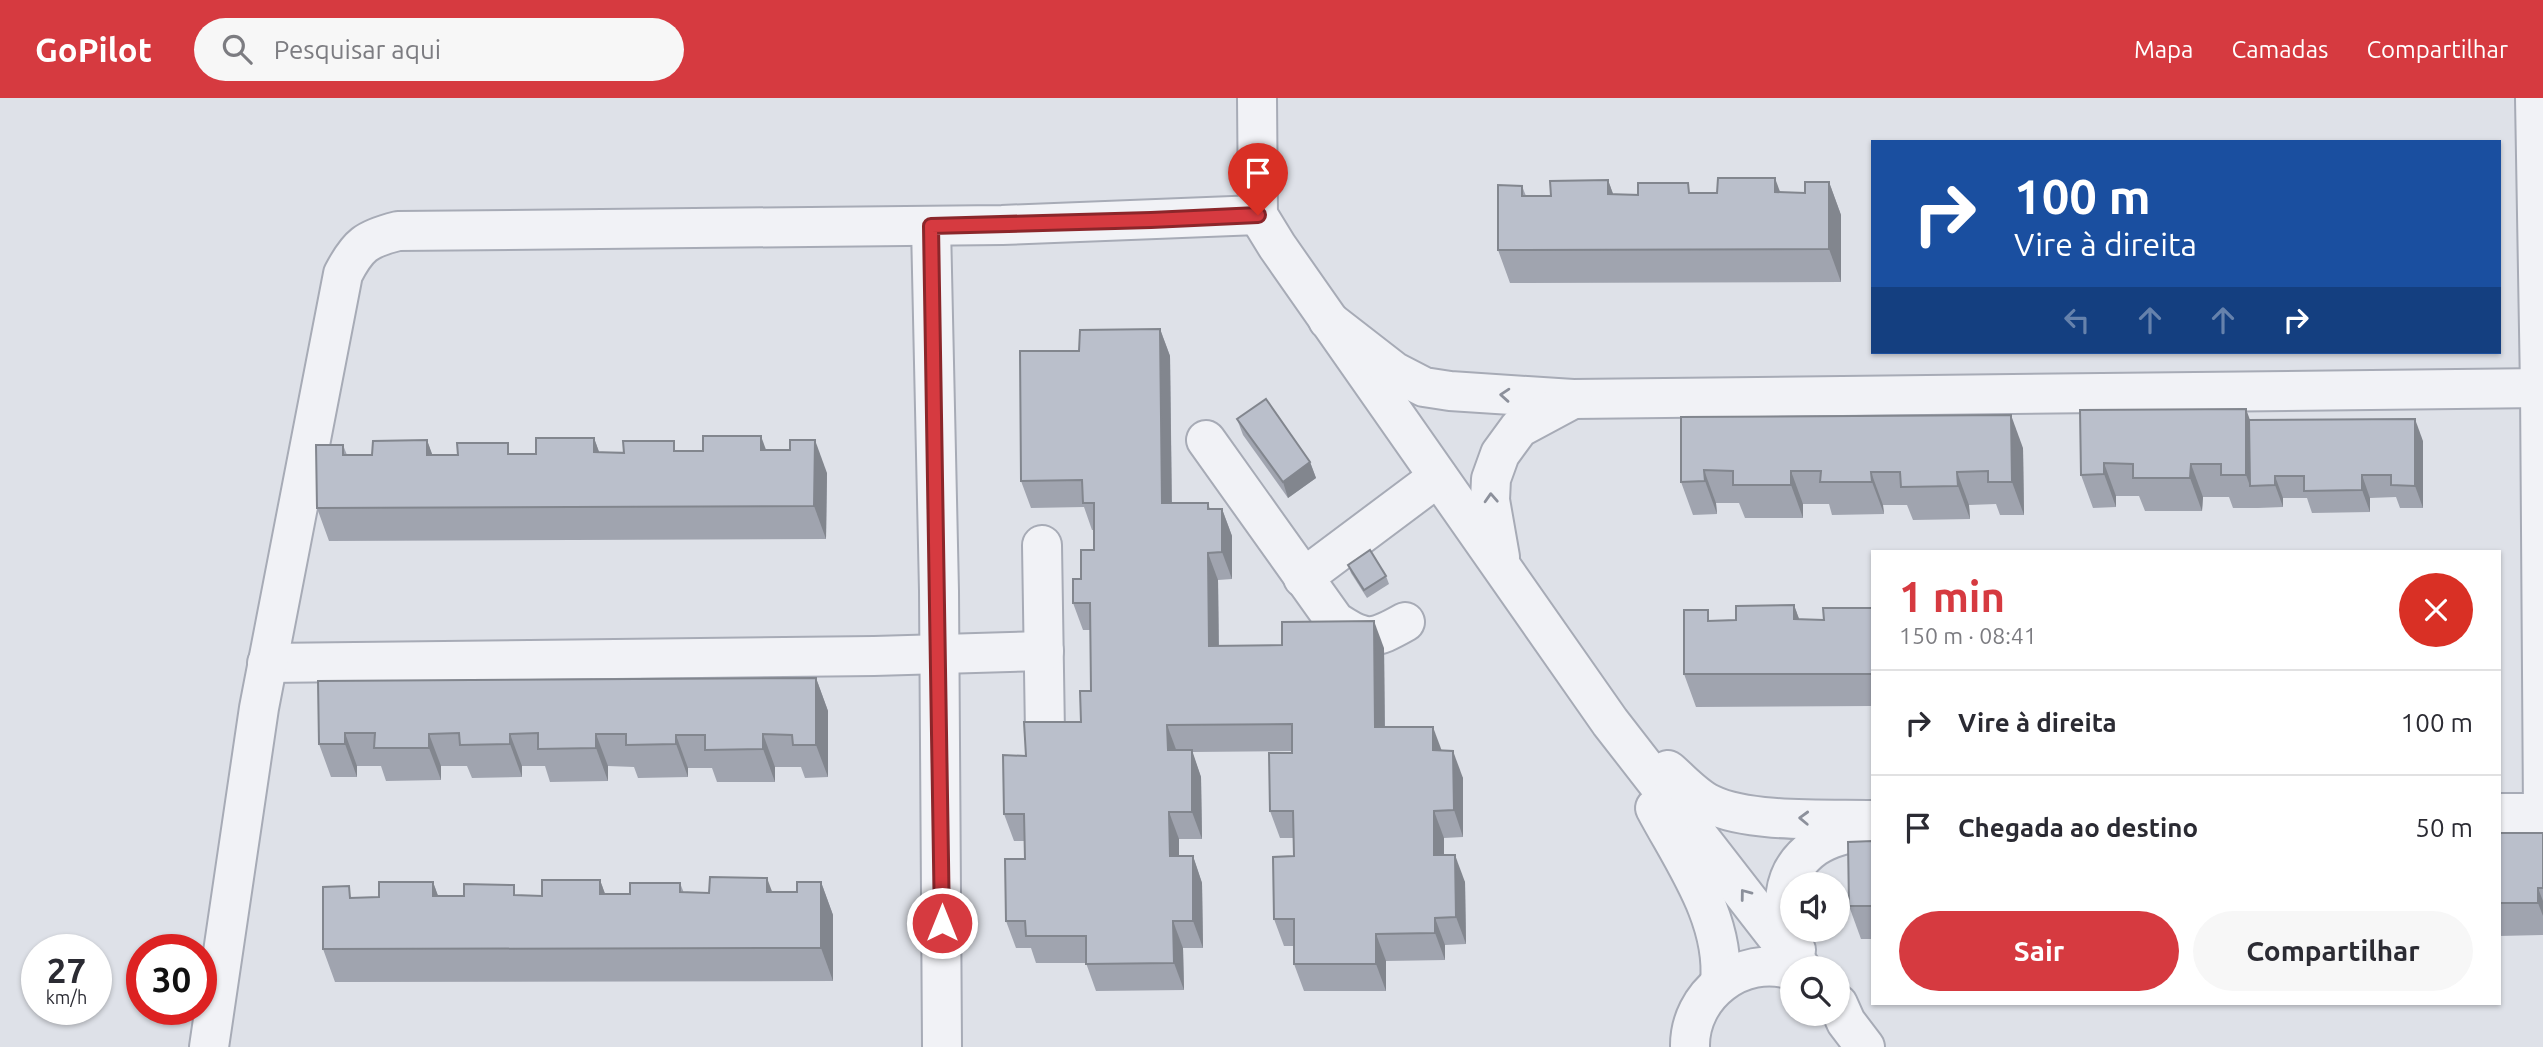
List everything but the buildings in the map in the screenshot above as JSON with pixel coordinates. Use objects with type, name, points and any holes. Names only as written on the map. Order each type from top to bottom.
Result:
[{"type":"street","points":[[1257,98],[1258,215],[1328,320],[1610,722],[1793,956]]},
{"type":"street","points":[[2501,813],[2543,813],[2541,388],[2535,98]]},
{"type":"street","points":[[209,1047],[267,663],[343,274],[354,252],[372,238],[398,232],[436,230],[931,226],[1258,215]]},
{"type":"street","points":[[931,226],[939,654],[942,1047]]},
{"type":"street","points":[[1328,320],[1395,372],[1424,387],[1573,399],[2541,388]]},
{"type":"street","points":[[1501,566],[1490,500],[1491,480],[1500,454],[1519,428],[1573,399]]},
{"type":"street","points":[[1206,440],[1335,621],[1355,635],[1379,637],[1405,622]]},
{"type":"street","points":[[1303,578],[1438,477]]},
{"type":"street","points":[[1042,545],[1045,734]]},
{"type":"street","points":[[267,663],[1044,651]]},
{"type":"street","points":[[1610,722],[1709,804],[1734,812],[1764,816],[1871,820]]},
{"type":"street","points":[[1610,722],[1713,919],[1721,964],[1720,983]]},
{"type":"street","points":[[1797,956],[1783,906],[1788,882],[1800,860],[1817,845],[1845,834],[1871,828]]},
{"type":"street","points":[[1687,1044],[1694,1016],[1705,998],[1720,983],[1740,972],[1762,966],[1780,968]]},
{"type":"route","points":[[942,923],[939,591],[931,226],[1258,215]]}]
